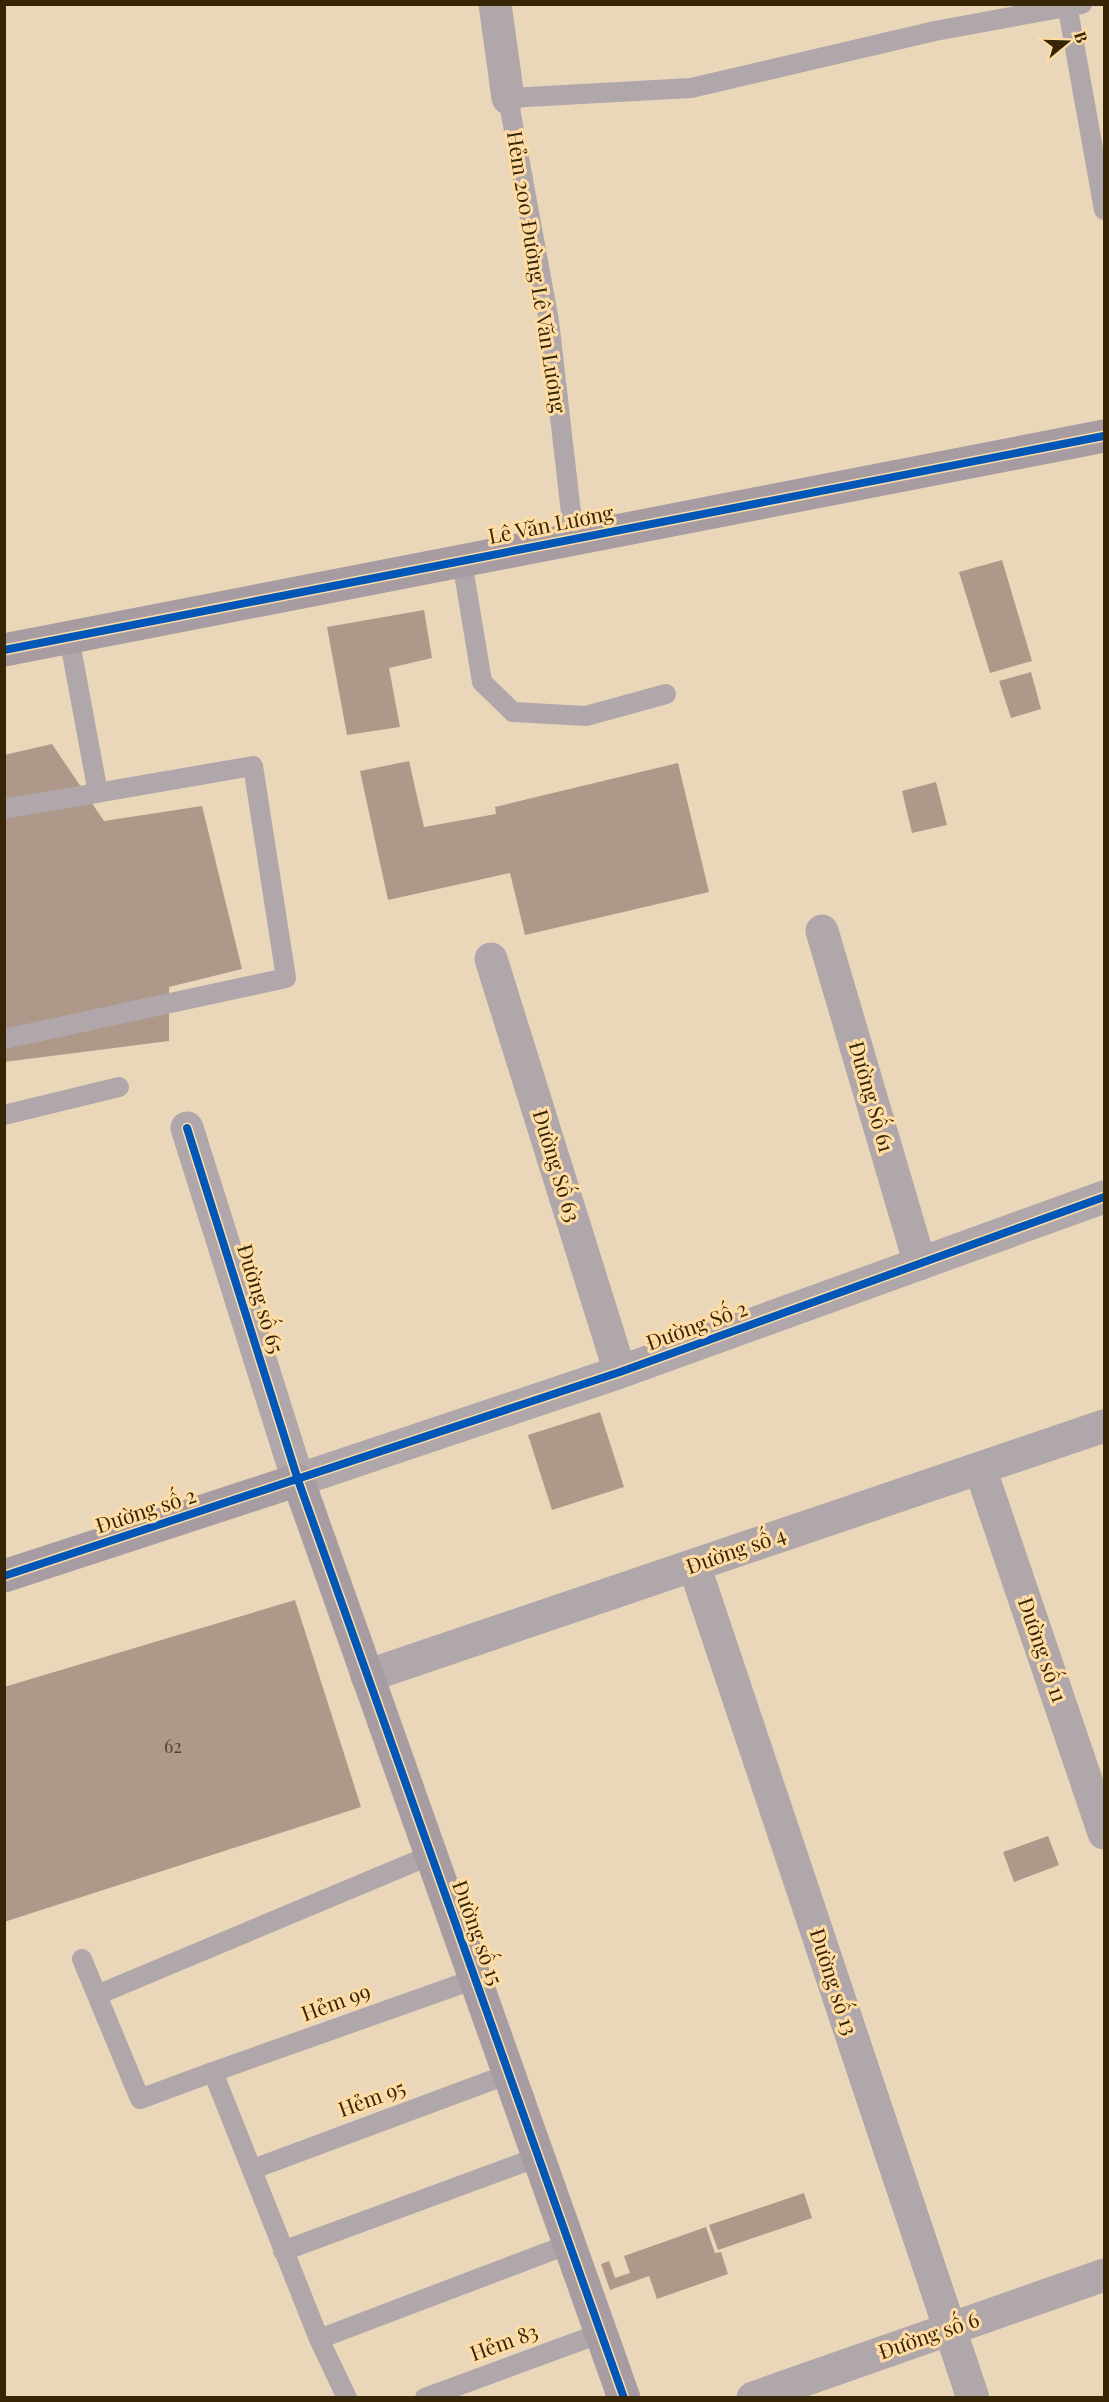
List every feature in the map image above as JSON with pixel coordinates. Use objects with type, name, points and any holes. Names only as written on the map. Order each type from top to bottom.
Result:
[{"type":"street","name":"Hẻm 200 Đường Lê Văn Lương","points":[[495,4],[508,98]]},
{"type":"street","name":"Lê Văn Lương","points":[[4,650],[1104,436]]},
{"type":"street","name":"Đường Số 61","points":[[822,931],[920,1264]]},
{"type":"street","name":"Đường Số 63","points":[[491,959],[620,1372]]},
{"type":"street","name":"Đường số 65","points":[[187,1128],[298,1480]]},
{"type":"street","name":"Đường Số 2","points":[[298,1480],[620,1372],[1104,1197]]},
{"type":"street","name":"Đường số 4","points":[[367,1676],[1104,1426]]},
{"type":"street","name":"Đường số 11","points":[[980,1468],[1104,1833]]},
{"type":"street","name":"Đường số 2","points":[[4,1576],[298,1480]]},
{"type":"street","name":"Đường số 15","points":[[298,1480],[624,2397]]},
{"type":"street","name":"Đường số 13","points":[[694,1565],[948,2329],[973,2397]]},
{"type":"street","name":"Đường số 6","points":[[753,2397],[1104,2275]]},
{"type":"lane","points":[[508,98],[691,88],[935,31],[1072,6],[1104,210]]},
{"type":"lane","name":"Hẻm 200 Đường Lê Văn Lương","points":[[508,98],[549,321],[574,539]]},
{"type":"lane","points":[[462,561],[482,682],[513,712],[586,716],[666,694]]},
{"type":"lane","points":[[69,637],[98,793]]},
{"type":"lane","points":[[4,809],[253,766],[286,978],[4,1039]]},
{"type":"lane","points":[[4,1115],[119,1087]]},
{"type":"lane","points":[[82,1959],[97,1995],[431,1855]]},
{"type":"lane","name":"Hẻm 99","points":[[97,1995],[140,2099],[475,1979]]},
{"type":"lane","points":[[213,2072],[319,2338],[347,2397]]},
{"type":"lane","name":"Hẻm 95","points":[[253,2169],[509,2074]]},
{"type":"lane","points":[[284,2251],[538,2157]]},
{"type":"lane","points":[[319,2338],[569,2244]]},
{"type":"lane","name":"Hẻm 83","points":[[425,2397],[600,2333]]},
{"type":"building","points":[[1002,560],[1032,661],[990,673],[959,572]]},
{"type":"building","points":[[424,610],[432,658],[389,668],[400,727],[347,735],[327,627]]},
{"type":"building","points":[[1031,672],[1041,709],[1011,718],[999,681]]},
{"type":"building","points":[[52,744],[104,821],[202,806],[242,969],[169,987],[169,1041],[4,1062],[4,755]]},
{"type":"building","points":[[409,761],[424,827],[496,814],[495,807],[678,763],[709,892],[525,935],[510,873],[388,900],[360,771]]},
{"type":"building","points":[[936,782],[947,825],[912,833],[902,791]]},
{"type":"building","points":[[600,1412],[624,1487],[552,1510],[528,1435]]},
{"type":"building","points":[[295,1600],[361,1807],[4,1922],[4,1687]]},
{"type":"building","points":[[1048,1836],[1059,1865],[1014,1882],[1003,1852]]},
{"type":"building","points":[[804,2193],[812,2218],[718,2250],[709,2225]]},
{"type":"building","points":[[706,2227],[715,2253],[721,2252],[728,2274],[657,2299],[649,2276],[610,2290],[601,2264],[609,2261],[615,2278],[630,2273],[624,2256]]},
{"type":"cycle path","points":[[4,650],[1104,436]]},
{"type":"cycle path","points":[[187,1128],[298,1480],[624,2398]]},
{"type":"cycle path","points":[[4,1576],[620,1372],[1104,1197]]}]
